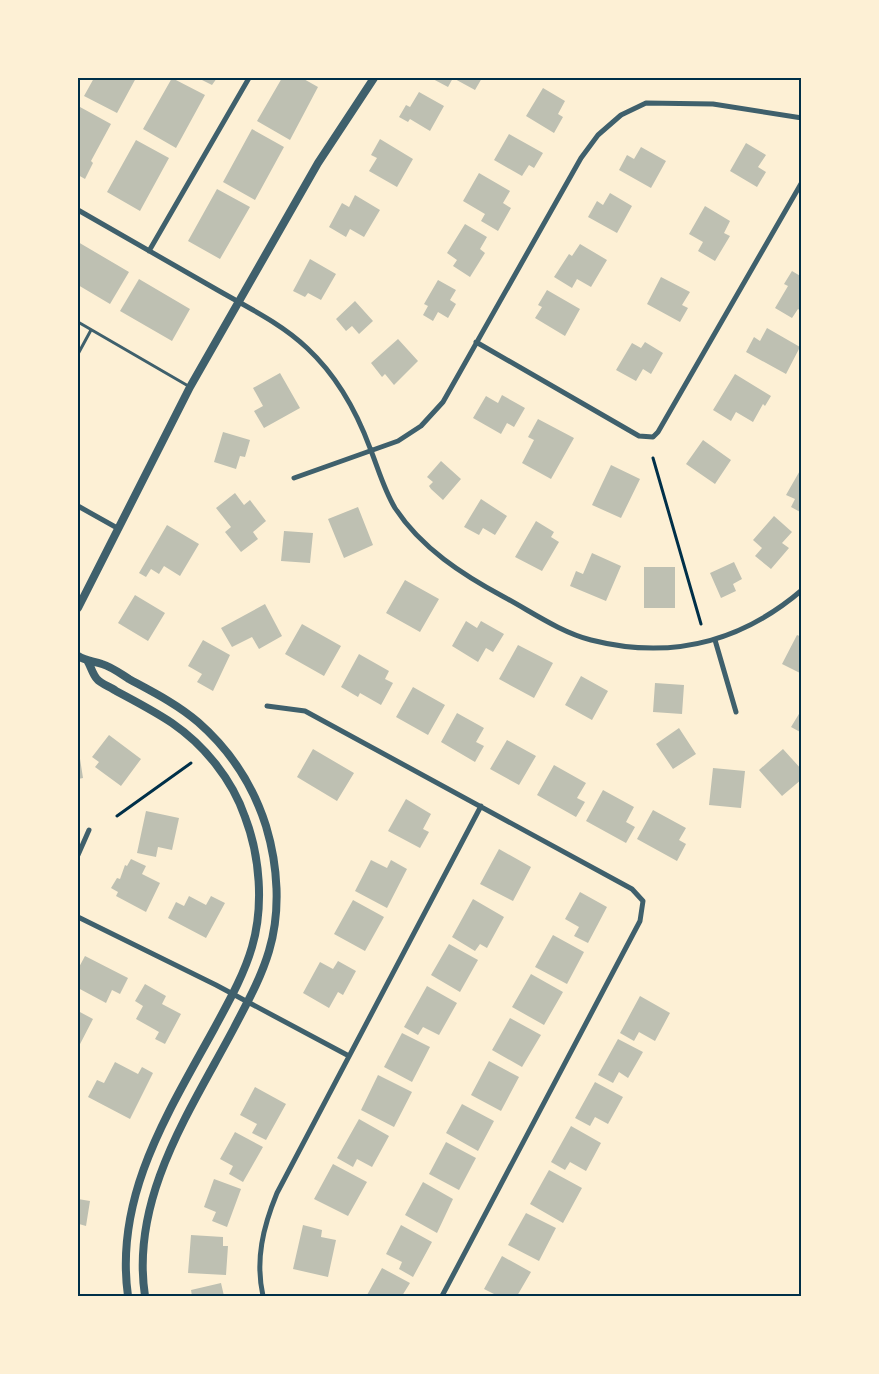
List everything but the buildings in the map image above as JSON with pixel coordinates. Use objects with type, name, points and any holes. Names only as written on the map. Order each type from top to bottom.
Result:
[{"type":"street","points":[[148,251],[248,78]]},
{"type":"street","points":[[78,608],[190,387],[318,163],[374,78]]},
{"type":"street","points":[[294,478],[398,441],[421,426],[443,402],[581,158],[598,135],[621,115],[646,103],[713,104],[802,118]]},
{"type":"street","points":[[476,342],[639,436],[649,438],[658,432],[802,182]]},
{"type":"street","points":[[78,210],[239,302],[306,347],[340,384],[371,450],[395,508],[424,542],[456,569],[492,591],[563,629],[590,640],[630,647],[669,648],[716,640],[764,618],[802,590]]},
{"type":"street","points":[[78,506],[119,529]]},
{"type":"street","points":[[716,640],[736,712]]},
{"type":"street","points":[[78,656],[88,662],[103,664],[168,700],[217,739],[247,781],[260,808],[272,844],[276,881],[276,916],[269,950],[248,1002],[165,1160],[152,1198],[142,1261],[145,1296]]},
{"type":"street","points":[[88,662],[96,679],[172,723],[204,751],[231,788],[245,815],[254,844],[258,885],[257,922],[252,946],[232,994],[147,1158],[136,1190],[129,1226],[126,1258],[128,1296]]},
{"type":"street","points":[[267,706],[305,711],[632,889],[643,901],[640,921],[442,1296]]},
{"type":"street","points":[[263,1296],[260,1247],[269,1213],[349,1056],[481,806]]},
{"type":"street","points":[[78,855],[89,830]]},
{"type":"street","points":[[78,916],[248,1002],[349,1056]]},
{"type":"lane","points":[[78,322],[190,387]]},
{"type":"lane","points":[[78,354],[91,330]]},
{"type":"path","points":[[653,458],[701,624]]},
{"type":"path","points":[[117,816],[191,763]]}]
